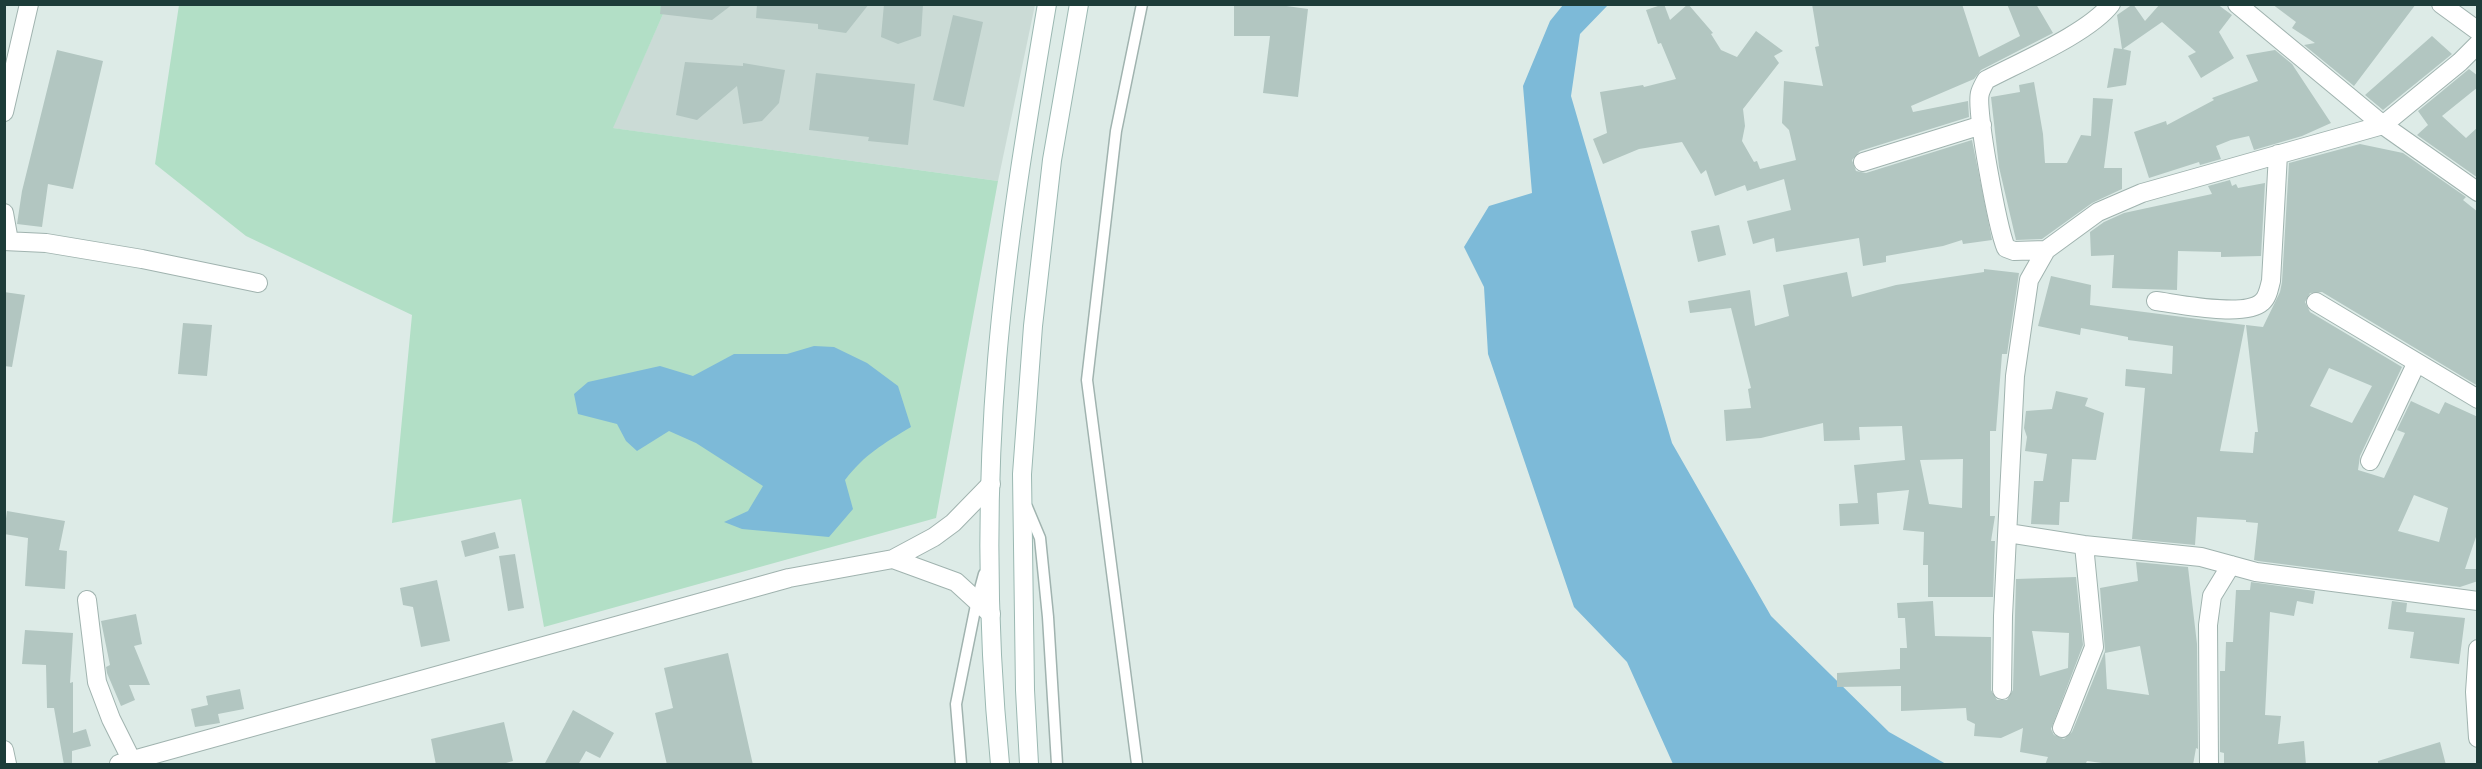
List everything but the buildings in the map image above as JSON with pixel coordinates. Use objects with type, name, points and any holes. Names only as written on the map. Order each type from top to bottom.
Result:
[{"type":"street","points":[[4,112],[29,4]]},
{"type":"street","points":[[1000,765],[993,695],[991,484],[1000,338],[1024,141],[1047,4]]},
{"type":"street","points":[[1029,765],[1024,679],[1022,474],[1033,326],[1052,160],[1079,4]]},
{"type":"street","points":[[2046,250],[2014,251],[2006,248],[2000,229],[1982,125],[1979,94],[1986,80],[2076,32],[2104,13],[2111,4]]},
{"type":"street","points":[[2441,4],[2478,32]]},
{"type":"street","points":[[2242,6],[2383,125],[2478,192]]},
{"type":"street","points":[[2002,690],[2015,376],[2029,280],[2046,250],[2098,212],[2142,193],[2383,125],[2460,62],[2478,44]]},
{"type":"street","points":[[1863,162],[1982,125]]},
{"type":"street","points":[[2156,302],[2242,310],[2260,304],[2266,296],[2271,281],[2278,154]]},
{"type":"street","points":[[4,213],[7,241],[46,243],[142,259],[258,283]]},
{"type":"street","points":[[2316,302],[2416,364],[2478,399]]},
{"type":"street","points":[[2370,461],[2416,364]]},
{"type":"street","points":[[87,600],[97,682],[125,763],[789,578],[893,559],[934,537],[954,523],[991,484]]},
{"type":"street","points":[[2008,533],[2084,545],[2201,557],[2267,573],[2478,601]]},
{"type":"street","points":[[2062,728],[2094,647],[2084,545]]},
{"type":"street","points":[[893,559],[956,582],[991,614]]},
{"type":"street","points":[[2209,765],[2208,625],[2212,596],[2231,565]]},
{"type":"street","points":[[2478,649],[2475,692],[2478,738]]},
{"type":"street","points":[[4,750],[7,765]]},
{"type":"lane","points":[[1137,765],[1087,380],[1116,131],[1142,4]]},
{"type":"lane","points":[[1022,496],[1040,538],[1048,617],[1057,765]]},
{"type":"lane","points":[[961,765],[956,704],[977,600],[991,551]]},
{"type":"shaded area","points":[[667,5],[1035,5],[998,181],[612,128]]},
{"type":"green space","points":[[179,5],[667,5],[613,128],[998,181],[936,518],[544,627],[521,499],[392,523],[412,315],[246,236],[155,164]]},
{"type":"water","points":[[1563,5],[1608,5],[1580,34],[1571,96],[1672,443],[1771,616],[1889,732],[1946,764],[1673,764],[1627,662],[1574,607],[1488,354],[1484,287],[1464,247],[1489,206],[1532,193],[1523,86],[1550,21]]},
{"type":"water","points":[[814,346],[834,347],[867,363],[898,386],[911,427],[867,456],[845,480],[853,509],[829,537],[742,529],[724,522],[748,511],[763,486],[696,443],[669,431],[637,451],[626,441],[617,424],[578,414],[574,394],[588,382],[660,366],[693,376],[734,354],[787,354]]}]
